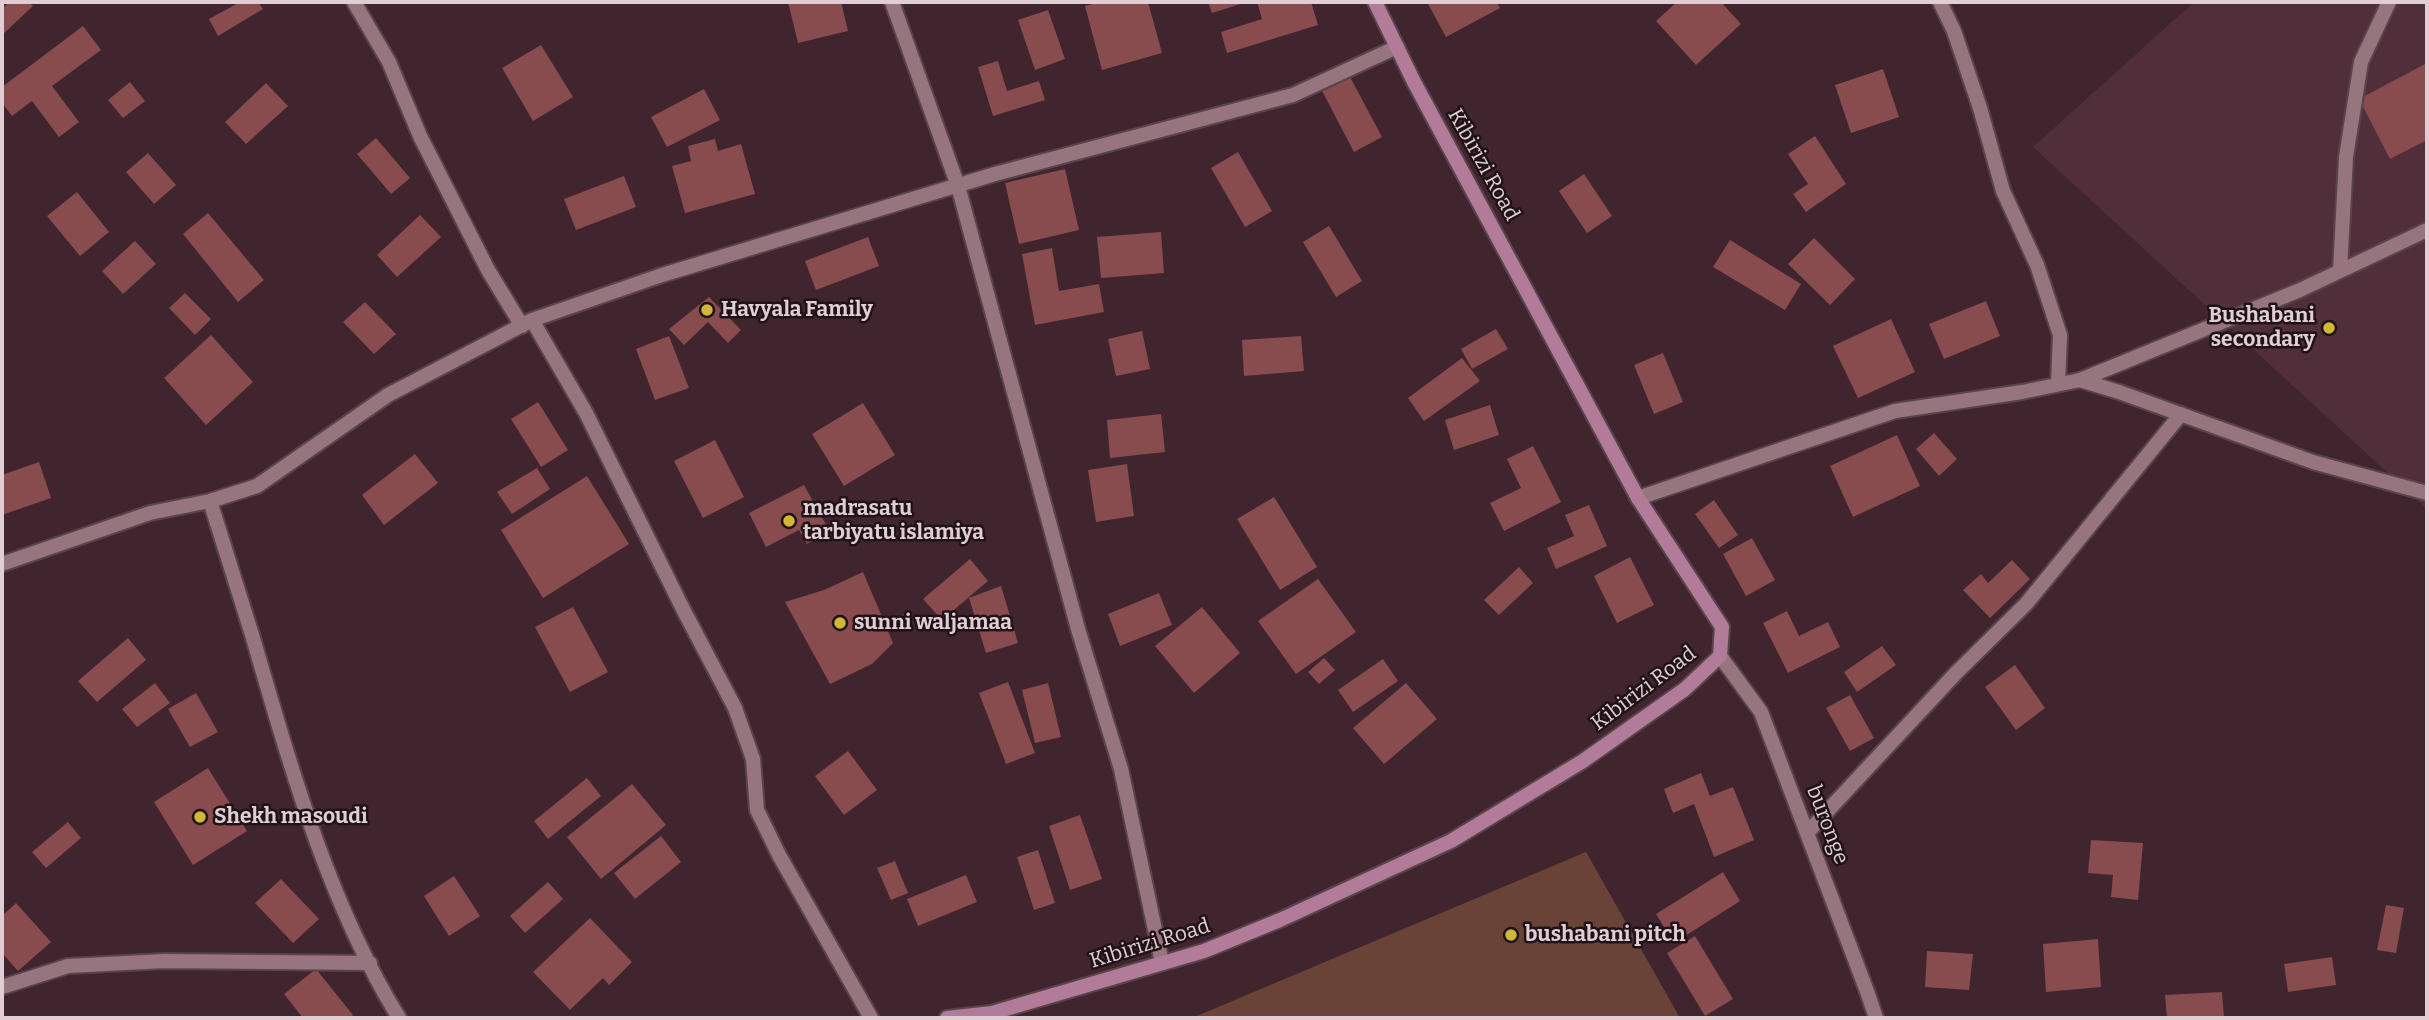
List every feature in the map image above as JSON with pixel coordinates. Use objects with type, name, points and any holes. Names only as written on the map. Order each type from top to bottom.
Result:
[{"type":"street","points":[[354,2],[389,62],[420,136],[482,258],[586,413],[684,611],[736,708],[753,759],[757,810],[779,855],[871,1018]]},
{"type":"street","points":[[892,2],[958,186],[1078,629],[1121,769],[1162,963]]},
{"type":"street","name":"Kibirizi Road","points":[[947,1018],[992,1013],[1204,951],[1280,920],[1451,841],[1583,761],[1685,689],[1720,656],[1722,627],[1638,498],[1420,94],[1375,2]]},
{"type":"street","points":[[1940,2],[1958,44],[2003,191],[2036,265],[2060,335],[2058,384]]},
{"type":"street","points":[[2340,271],[2346,157],[2361,62],[2389,2]]},
{"type":"street","points":[[2,564],[150,513],[210,501],[257,485],[388,395],[527,323],[662,275],[958,186],[1293,95],[1397,47]]},
{"type":"street","points":[[1638,498],[1895,411],[2022,392],[2080,380],[2300,290],[2427,230]]},
{"type":"street","points":[[2080,380],[2313,462],[2427,493]]},
{"type":"street","points":[[1807,832],[1955,673],[2026,604],[2181,414]]},
{"type":"street","points":[[210,501],[293,775],[345,914],[399,1018]]},
{"type":"street","name":"buronge","points":[[1720,656],[1761,712],[1875,1018]]},
{"type":"street","points":[[2,986],[68,966],[164,961],[370,963]]},
{"type":"shaded area","name":"Bushabani secondary","points":[[2194,2],[2427,2],[2427,509],[2033,147]]},
{"type":"shaded area","name":"bushabani pitch","points":[[1586,852],[1680,1018],[1192,1018]]},
{"type":"building","points":[[9,2],[29,2],[33,6],[2,35],[2,9]]},
{"type":"building","points":[[240,2],[258,2],[263,9],[218,36],[209,19]]},
{"type":"building","points":[[788,2],[841,2],[848,31],[798,43]]},
{"type":"building","points":[[1100,2],[1148,2],[1162,53],[1102,70],[1085,6]]},
{"type":"building","points":[[1208,2],[1247,2],[1212,13]]},
{"type":"building","points":[[1257,2],[1311,2],[1318,25],[1227,53],[1221,32],[1262,19]]},
{"type":"building","points":[[1427,2],[1496,2],[1500,8],[1446,37]]},
{"type":"building","points":[[1677,2],[1721,2],[1741,24],[1696,65],[1656,21]]},
{"type":"building","points":[[1048,10],[1065,59],[1035,70],[1018,20]]},
{"type":"building","points":[[83,26],[101,50],[52,86],[79,122],[59,137],[32,101],[12,116],[2,103],[2,87]]},
{"type":"building","points":[[541,45],[573,97],[533,121],[502,68]]},
{"type":"building","points":[[998,61],[1007,91],[1039,81],[1045,100],[993,116],[978,67]]},
{"type":"building","points":[[2427,63],[2427,140],[2390,159],[2359,99]]},
{"type":"building","points":[[1883,69],[1899,117],[1851,133],[1835,85]]},
{"type":"building","points":[[1348,73],[1382,137],[1354,152],[1320,87]]},
{"type":"building","points":[[130,82],[145,101],[123,118],[108,100]]},
{"type":"building","points":[[266,83],[288,106],[246,144],[225,122]]},
{"type":"building","points":[[704,89],[720,120],[667,147],[651,117]]},
{"type":"building","points":[[1815,136],[1846,184],[1806,212],[1793,194],[1808,184],[1788,154]]},
{"type":"building","points":[[376,138],[410,178],[391,194],[357,154]]},
{"type":"building","points":[[715,139],[718,151],[741,144],[755,194],[685,213],[672,166],[691,161],[688,146]]},
{"type":"building","points":[[1238,152],[1272,211],[1245,227],[1211,168]]},
{"type":"building","points":[[148,153],[176,185],[154,204],[126,172]]},
{"type":"building","points":[[1065,169],[1079,230],[1019,244],[1005,183]]},
{"type":"building","points":[[1584,174],[1612,216],[1587,233],[1559,191]]},
{"type":"building","points":[[624,176],[636,207],[576,230],[564,199]]},
{"type":"building","points":[[77,192],[109,232],[80,256],[47,216]]},
{"type":"building","points":[[208,213],[264,280],[238,302],[183,234]]},
{"type":"building","points":[[420,215],[441,237],[397,277],[377,255]]},
{"type":"building","points":[[1329,226],[1362,281],[1336,297],[1303,242]]},
{"type":"building","points":[[1161,232],[1164,273],[1101,278],[1097,237]]},
{"type":"building","points":[[868,237],[879,266],[816,290],[805,261]]},
{"type":"building","points":[[1814,238],[1855,279],[1830,305],[1788,264]]},
{"type":"building","points":[[1730,240],[1801,284],[1785,310],[1713,267]]},
{"type":"building","points":[[135,241],[156,264],[123,294],[102,271]]},
{"type":"building","points":[[1052,248],[1059,291],[1099,284],[1104,312],[1035,325],[1022,254]]},
{"type":"building","points":[[185,293],[211,319],[195,335],[169,308]]},
{"type":"building","name":"Havyala Family","points":[[709,297],[741,330],[728,343],[708,322],[684,345],[669,329]]},
{"type":"building","points":[[1986,301],[2000,336],[1944,359],[1929,324]]},
{"type":"building","points":[[365,302],[396,334],[374,354],[343,322]]},
{"type":"building","points":[[1891,319],[1915,372],[1858,398],[1833,346]]},
{"type":"building","points":[[1496,329],[1508,349],[1472,369],[1461,349]]},
{"type":"building","points":[[1142,331],[1150,369],[1116,376],[1108,339]]},
{"type":"building","points":[[211,335],[253,382],[206,425],[164,378]]},
{"type":"building","points":[[669,336],[689,388],[655,400],[636,349]]},
{"type":"building","points":[[1301,336],[1304,371],[1244,376],[1242,340]]},
{"type":"building","points":[[1663,353],[1683,402],[1654,414],[1634,365]]},
{"type":"building","points":[[1462,358],[1480,381],[1424,421],[1408,398]]},
{"type":"building","points":[[538,402],[568,450],[541,467],[511,419]]},
{"type":"building","points":[[863,403],[895,455],[844,486],[812,434]]},
{"type":"building","points":[[1490,405],[1499,435],[1454,450],[1445,420]]},
{"type":"building","points":[[1161,414],[1165,452],[1110,458],[1107,420]]},
{"type":"building","points":[[1934,433],[1957,459],[1939,476],[1916,449]]},
{"type":"building","points":[[1897,435],[1920,486],[1853,517],[1830,466]]},
{"type":"building","points":[[715,440],[744,497],[703,518],[674,461]]},
{"type":"building","points":[[1533,446],[1561,502],[1504,531],[1490,503],[1521,488],[1507,459]]},
{"type":"building","points":[[415,454],[438,483],[384,525],[362,495]]},
{"type":"building","points":[[39,462],[51,498],[2,515],[2,475]]},
{"type":"building","points":[[1127,464],[1134,516],[1096,522],[1088,470]]},
{"type":"building","points":[[537,468],[550,489],[512,514],[497,492]]},
{"type":"building","points":[[587,476],[629,544],[543,598],[501,530]]},
{"type":"building","name":"madrasatu tarbiyatu islamiya","points":[[804,485],[829,530],[807,544],[799,530],[766,547],[749,513]]},
{"type":"building","points":[[1274,497],[1317,567],[1280,590],[1237,519]]},
{"type":"building","points":[[1714,500],[1738,535],[1719,548],[1695,514]]},
{"type":"building","points":[[1589,505],[1607,546],[1556,569],[1547,548],[1574,536],[1565,515]]},
{"type":"building","points":[[1752,538],[1775,580],[1746,596],[1723,554]]},
{"type":"building","points":[[1630,557],[1654,605],[1617,623],[1594,576]]},
{"type":"building","points":[[970,559],[988,581],[942,620],[923,599]]},
{"type":"building","points":[[2012,560],[2030,579],[1990,618],[1963,590],[1981,574],[1988,583]]},
{"type":"building","points":[[1519,567],[1533,583],[1499,615],[1484,600]]},
{"type":"building","name":"sunni waljamaa","points":[[863,572],[893,643],[872,664],[830,684],[785,602],[824,590]]},
{"type":"building","points":[[1318,579],[1356,632],[1296,674],[1258,621]]},
{"type":"building","points":[[1001,586],[1018,643],[986,653],[969,598]]},
{"type":"building","points":[[1159,593],[1172,625],[1120,646],[1108,614]]},
{"type":"building","points":[[573,607],[608,672],[570,692],[535,627]]},
{"type":"building","points":[[1202,607],[1240,653],[1194,693],[1155,646]]},
{"type":"building","points":[[1787,611],[1799,636],[1828,622],[1840,647],[1788,673],[1763,623]]},
{"type":"building","points":[[128,638],[146,660],[97,702],[78,681]]},
{"type":"building","points":[[1882,646],[1896,665],[1857,692],[1844,672]]},
{"type":"building","points":[[1324,658],[1335,670],[1319,684],[1308,672]]},
{"type":"building","points":[[1383,659],[1398,681],[1353,712],[1338,690]]},
{"type":"building","points":[[2015,665],[2045,708],[2016,730],[1985,687]]},
{"type":"building","points":[[1008,682],[1035,753],[1006,764],[979,693]]},
{"type":"building","points":[[155,683],[170,703],[137,727],[122,709]]},
{"type":"building","points":[[1048,683],[1061,737],[1035,743],[1022,690]]},
{"type":"building","points":[[1406,683],[1437,719],[1384,764],[1353,728]]},
{"type":"building","points":[[196,693],[218,732],[190,747],[168,709]]},
{"type":"building","points":[[1850,695],[1874,738],[1850,751],[1826,708]]},
{"type":"building","points":[[848,751],[877,790],[844,815],[815,776]]},
{"type":"building","name":"Shekh masoudi","points":[[208,768],[247,831],[193,865],[154,802]]},
{"type":"building","points":[[1701,773],[1710,796],[1733,787],[1754,840],[1714,857],[1694,804],[1673,813],[1664,789]]},
{"type":"building","points":[[587,778],[601,796],[548,839],[534,821]]},
{"type":"building","points":[[632,784],[666,825],[601,879],[567,837]]},
{"type":"building","points":[[1080,815],[1102,879],[1070,890],[1049,826]]},
{"type":"building","points":[[68,822],[81,838],[46,868],[32,852]]},
{"type":"building","points":[[661,836],[681,862],[635,899],[614,873]]},
{"type":"building","points":[[2091,840],[2143,843],[2138,900],[2111,897],[2113,875],[2088,873]]},
{"type":"building","points":[[1038,850],[1055,903],[1034,910],[1017,857]]},
{"type":"building","points":[[895,861],[908,893],[891,900],[877,868]]},
{"type":"building","points":[[1723,872],[1740,901],[1674,943],[1656,914]]},
{"type":"building","points":[[966,875],[977,902],[918,926],[907,899]]},
{"type":"building","points":[[454,876],[480,916],[449,936],[424,896]]},
{"type":"building","points":[[281,879],[319,919],[293,943],[255,903]]},
{"type":"building","points":[[548,882],[563,899],[525,933],[510,916]]},
{"type":"building","points":[[16,903],[51,942],[18,971],[2,953],[2,916]]},
{"type":"building","points":[[2386,905],[2404,908],[2396,953],[2377,950]]},
{"type":"building","points":[[590,918],[632,962],[609,985],[603,978],[570,1010],[533,972]]},
{"type":"building","points":[[1695,936],[1733,999],[1705,1016],[1667,953]]},
{"type":"building","points":[[2098,939],[2101,987],[2046,992],[2043,944]]},
{"type":"building","points":[[1927,951],[1973,954],[1969,990],[1925,987]]},
{"type":"building","points":[[2332,957],[2336,985],[2288,992],[2284,964]]},
{"type":"building","points":[[316,969],[353,1015],[349,1018],[303,1018],[284,994]]},
{"type":"building","points":[[2222,992],[2224,1018],[2167,1018],[2165,995]]},
{"type":"place","name":"Havyala Family","points":[[707,310]]},
{"type":"place","name":"Bushabani secondary","points":[[2329,328]]},
{"type":"place","name":"madrasatu tarbiyatu islamiya","points":[[789,521]]},
{"type":"place","name":"sunni waljamaa","points":[[840,623]]},
{"type":"place","name":"Shekh masoudi","points":[[200,817]]},
{"type":"place","name":"bushabani pitch","points":[[1511,935]]}]
